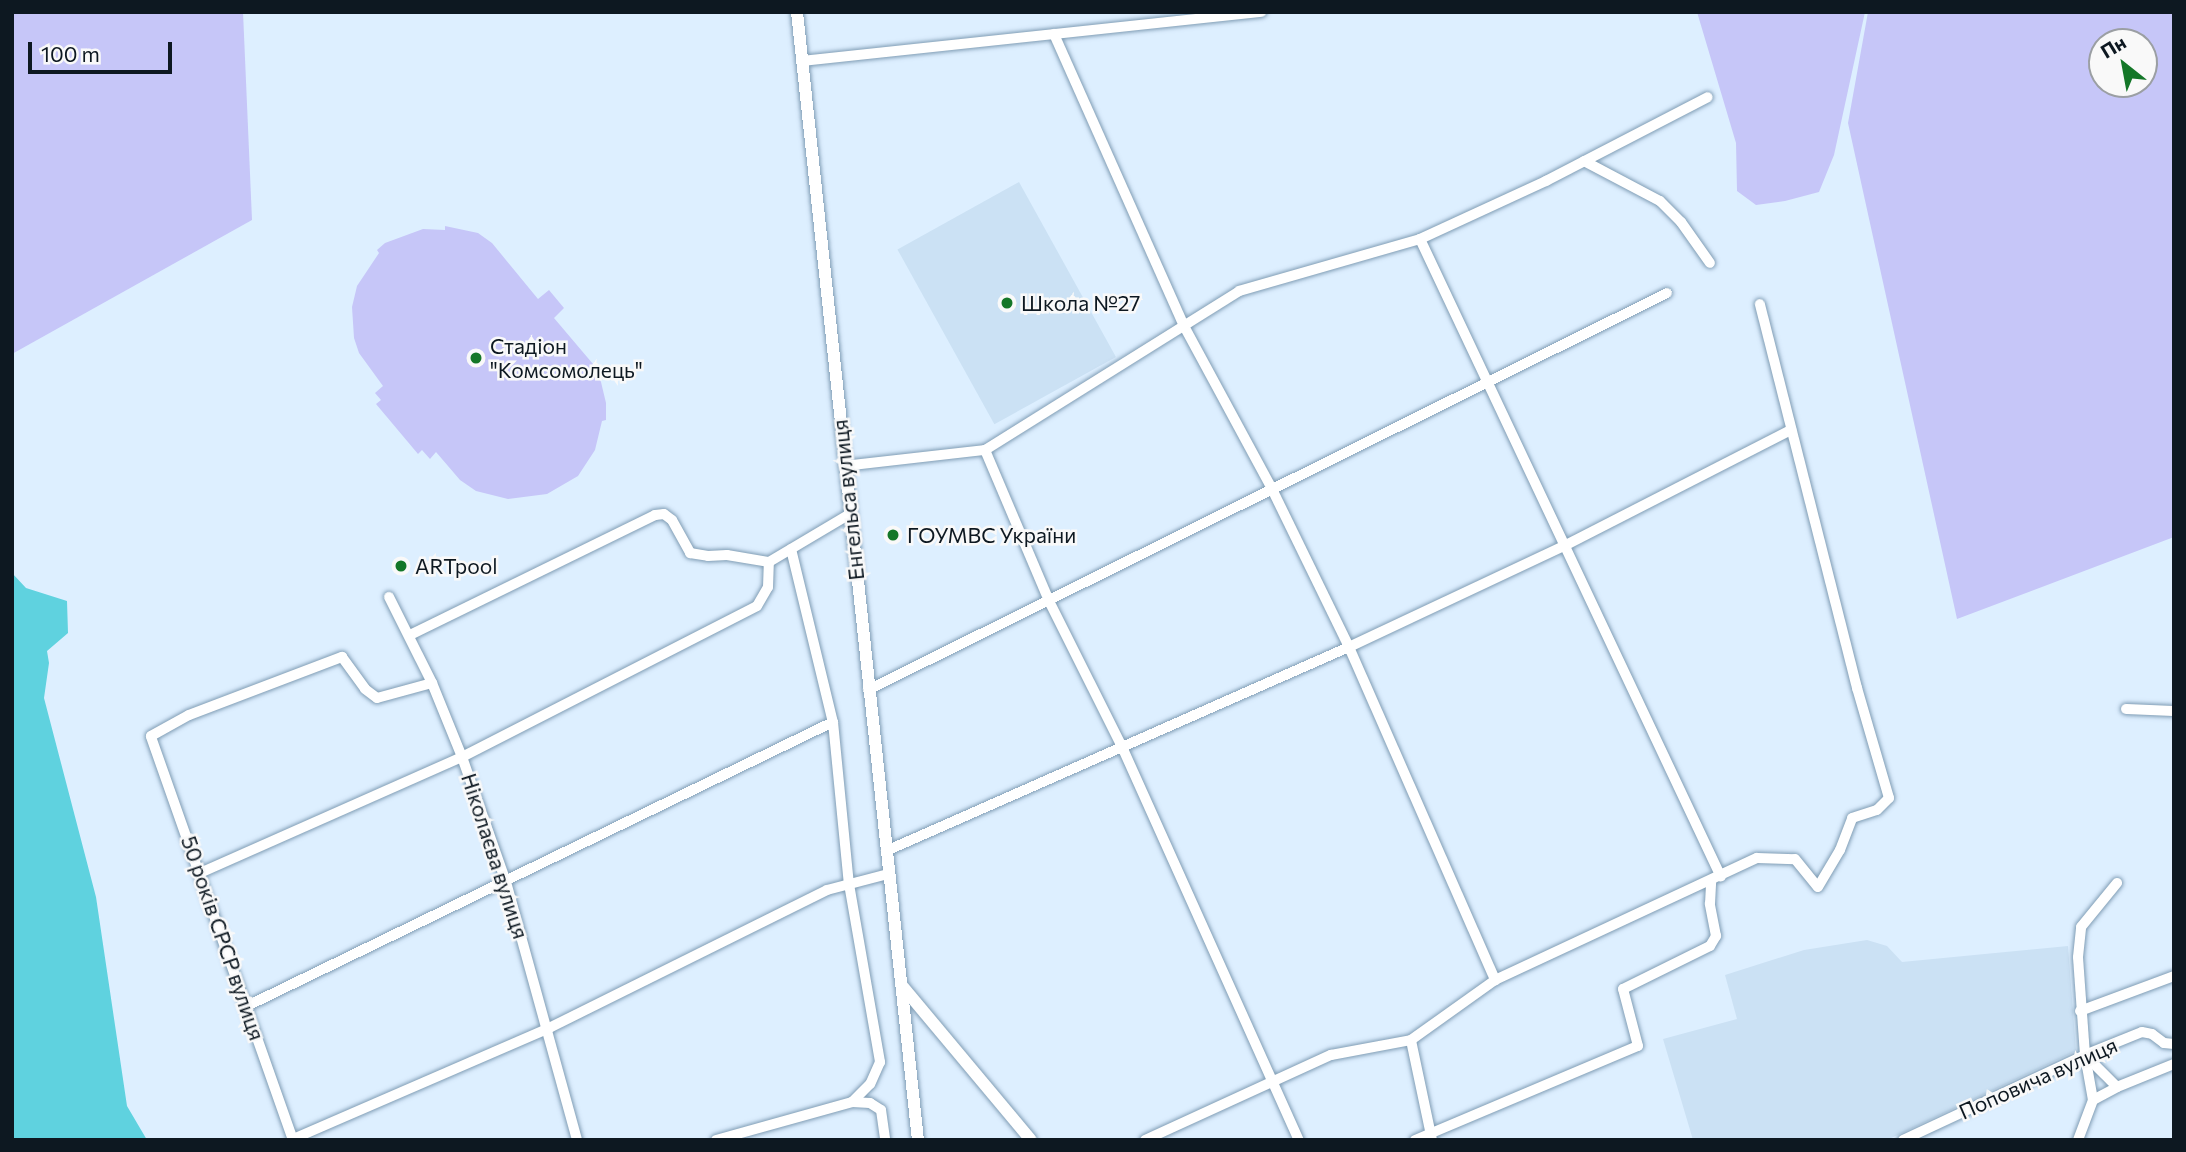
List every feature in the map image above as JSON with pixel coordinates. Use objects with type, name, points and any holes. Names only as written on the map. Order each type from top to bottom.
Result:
[{"type":"street","name":"Енгельса вулиця","points":[[797,12],[918,1140]]},
{"type":"street","points":[[802,61],[1261,12]]},
{"type":"street","points":[[1054,34],[1184,326],[1270,487],[1349,647],[1495,980]]},
{"type":"street","points":[[845,466],[985,450],[1239,291],[1420,239],[1584,161],[1708,97]]},
{"type":"street","points":[[1584,161],[1660,201],[1681,222],[1710,263]]},
{"type":"street","points":[[1415,1140],[1431,1137],[1638,1046],[1623,989],[1710,946],[1716,936],[1710,904],[1716,879],[1566,545],[1420,239]]},
{"type":"street","points":[[868,690],[1049,601],[1270,487],[1667,293]]},
{"type":"street","points":[[1145,1140],[1331,1055],[1411,1040],[1495,980],[1757,858],[1795,859],[1818,887],[1840,850],[1852,818],[1877,810],[1889,798],[1857,688],[1760,304]]},
{"type":"street","points":[[886,851],[1123,749],[1349,647],[1566,545],[1791,430]]},
{"type":"street","points":[[985,450],[1049,601],[1123,749],[1299,1140]]},
{"type":"street","points":[[410,635],[655,514],[664,514],[672,520],[690,553],[727,555],[768,562],[850,514]]},
{"type":"street","points":[[791,549],[833,722],[849,884],[880,1062],[870,1084],[852,1102]]},
{"type":"street","points":[[200,873],[462,757],[757,606],[768,587],[768,562]]},
{"type":"street","name":"Ніколаєва вулиця","points":[[389,597],[432,683],[462,757],[506,882],[549,1028],[577,1140]]},
{"type":"street","name":"50 років СРСР вулиця","points":[[293,1139],[151,736],[189,715],[342,657],[365,689],[377,698],[432,683]]},
{"type":"street","points":[[2126,709],[2174,711]]},
{"type":"street","points":[[247,1006],[833,722]]},
{"type":"street","points":[[293,1139],[549,1028],[827,890],[888,874]]},
{"type":"street","points":[[2078,1140],[2093,1100],[2080,1011],[2078,957],[2081,927],[2117,883]]},
{"type":"street","points":[[2080,1011],[2174,976]]},
{"type":"street","points":[[902,987],[1031,1140]]},
{"type":"street","name":"Поповича вулиця","points":[[1903,1140],[2085,1055],[2142,1032],[2152,1034],[2164,1044],[2174,1044]]},
{"type":"street","points":[[1411,1040],[1431,1137]]},
{"type":"street","points":[[2085,1055],[2117,1087]]},
{"type":"street","points":[[2093,1100],[2117,1087],[2174,1064]]},
{"type":"street","points":[[716,1140],[852,1102],[870,1104],[881,1110],[885,1140]]},
{"type":"shaded area","points":[[12,12],[243,12],[252,220],[12,354]]},
{"type":"shaded area","points":[[1697,12],[1865,12],[1834,155],[1819,192],[1756,205],[1737,191],[1736,143]]},
{"type":"shaded area","points":[[1868,12],[2174,12],[2174,537],[1957,619],[1848,123]]},
{"type":"shaded area","name":"Школа №27","points":[[1019,182],[1116,357],[994,424],[897,249]]},
{"type":"shaded area","name":"Стадіон \"Комсомолець\"","points":[[445,226],[478,233],[492,243],[538,299],[549,290],[564,308],[554,318],[593,364],[601,382],[606,403],[606,420],[602,421],[595,450],[578,476],[547,494],[508,499],[476,491],[460,480],[436,452],[430,459],[422,450],[418,454],[376,404],[381,400],[375,393],[383,386],[359,353],[354,338],[352,307],[357,286],[379,253],[377,250],[385,243],[423,229],[445,230]]},
{"type":"shaded area","points":[[12,573],[26,588],[67,601],[68,633],[47,651],[49,663],[44,698],[96,897],[127,1106],[147,1140],[12,1140]]},
{"type":"shaded area","points":[[1867,940],[1887,946],[1902,962],[2068,946],[2076,1051],[1887,1140],[1693,1140],[1663,1039],[1737,1019],[1725,975],[1804,950]]},
{"type":"place","name":"Школа №27","points":[[1007,303]]},
{"type":"place","name":"Стадіон \"Комсомолець\"","points":[[476,358]]},
{"type":"place","name":"ГОУМВС України","points":[[893,535]]},
{"type":"place","name":"ARTpool","points":[[401,566]]}]
